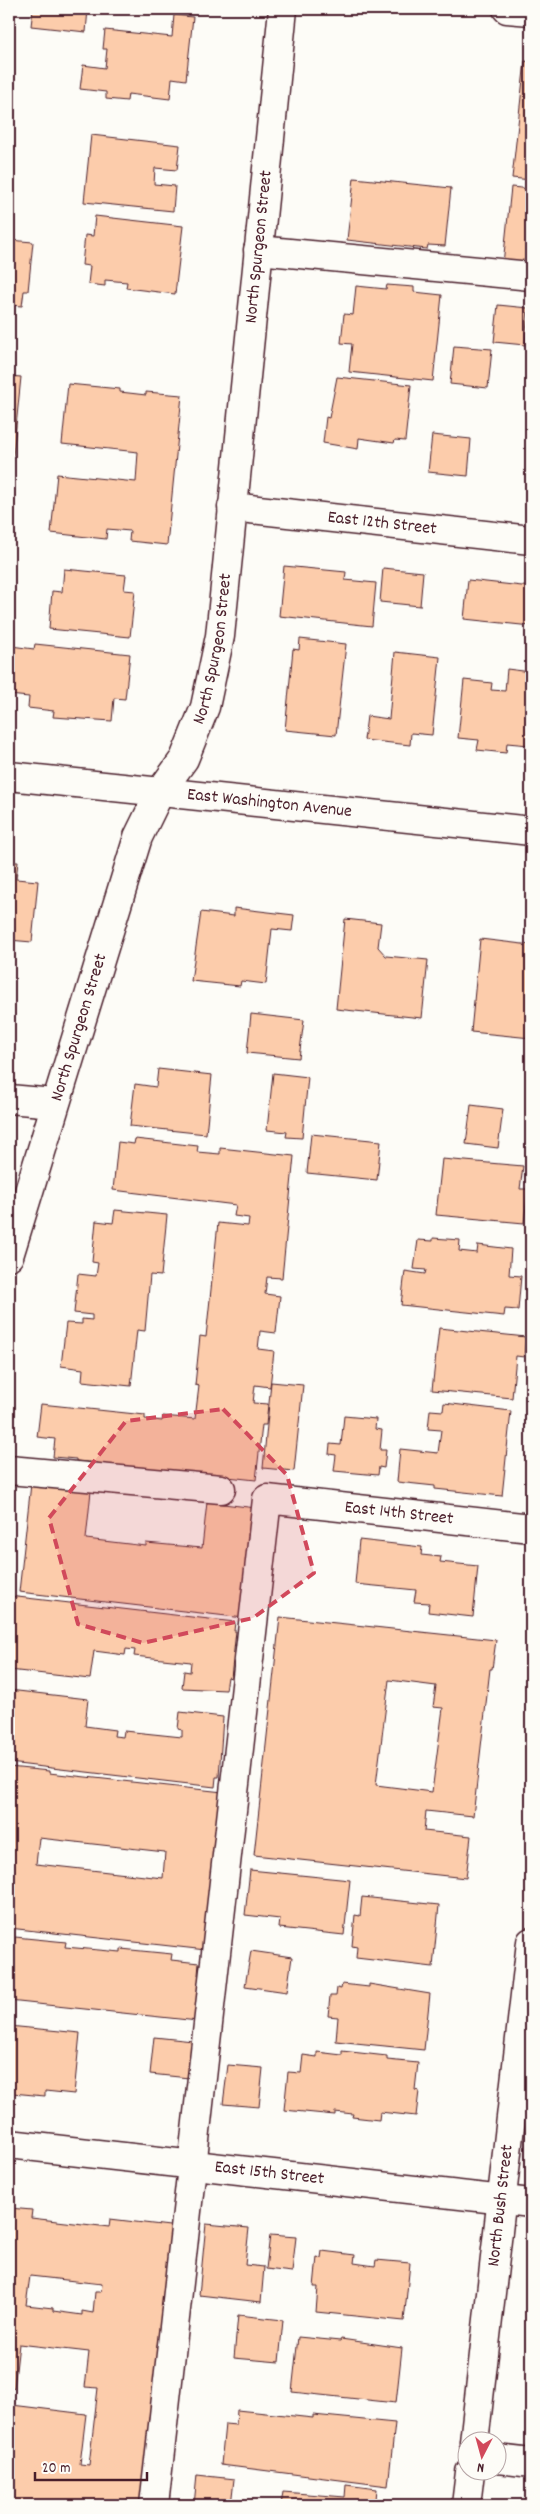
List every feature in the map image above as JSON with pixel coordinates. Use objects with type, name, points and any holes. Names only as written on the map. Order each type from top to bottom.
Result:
[{"type":"street","name":"North Spurgeon Street","points":[[9,1256],[54,1104],[138,837],[160,792],[184,759],[206,707],[220,636],[283,9]]},
{"type":"street","points":[[507,9],[531,11]]},
{"type":"street","points":[[258,250],[531,276]]},
{"type":"street","name":"East 12th Street","points":[[232,507],[531,540]]},
{"type":"street","name":"East Washington Avenue","points":[[9,776],[531,831]]},
{"type":"street","points":[[9,1099],[54,1104]]},
{"type":"street","points":[[9,1470],[221,1489]]},
{"type":"street","name":"East 14th Street","points":[[192,2165],[267,1499],[531,1528]]},
{"type":"street","name":"North Bush Street","points":[[475,2432],[531,1942]]},
{"type":"street","name":"East 15th Street","points":[[9,2144],[531,2203]]},
{"type":"street","points":[[154,2505],[192,2165]]},
{"type":"street","points":[[508,2460],[531,2463]]},
{"type":"street","points":[[466,2505],[469,2482]]},
{"type":"highlighted area","points":[[223,1409],[287,1475],[314,1573],[253,1618],[143,1643],[78,1624],[49,1518],[126,1421]]},
{"type":"building","points":[[9,9],[14,9],[9,59]]},
{"type":"building","points":[[33,9],[88,9],[86,32],[31,26]]},
{"type":"building","points":[[174,15],[193,17],[186,80],[172,78],[170,99],[128,94],[127,101],[106,99],[106,92],[80,89],[83,65],[105,68],[107,49],[103,49],[105,30],[172,37]]},
{"type":"building","points":[[525,61],[531,62],[531,180],[512,178]]},
{"type":"building","points":[[9,103],[13,103],[10,132],[9,132]]},
{"type":"building","points":[[91,135],[180,145],[177,170],[155,168],[154,184],[175,186],[173,211],[84,202]]},
{"type":"building","points":[[354,178],[451,188],[445,246],[428,245],[427,249],[347,240]]},
{"type":"building","points":[[511,187],[531,189],[531,267],[503,264]]},
{"type":"building","points":[[95,216],[183,226],[175,294],[126,288],[127,282],[105,280],[105,286],[88,284],[90,266],[82,265],[85,235],[93,236]]},
{"type":"building","points":[[9,240],[33,242],[28,291],[24,291],[22,306],[9,305]]},
{"type":"building","points":[[387,285],[414,287],[414,292],[442,295],[433,381],[349,372],[352,344],[341,343],[344,314],[353,315],[356,286],[386,289]]},
{"type":"building","points":[[498,305],[528,308],[525,345],[494,342]]},
{"type":"building","points":[[454,346],[492,349],[488,388],[450,384]]},
{"type":"building","points":[[9,376],[21,377],[9,496]]},
{"type":"building","points":[[337,377],[411,385],[405,441],[395,440],[394,443],[359,438],[358,449],[323,443],[326,417],[329,418]]},
{"type":"building","points":[[68,384],[120,389],[120,392],[146,395],[146,392],[182,395],[167,545],[129,541],[130,531],[107,529],[106,539],[51,533],[57,474],[136,482],[138,452],[62,444]]},
{"type":"building","points":[[432,435],[471,439],[468,476],[428,472]]},
{"type":"building","points":[[284,566],[346,572],[345,580],[376,583],[372,626],[279,616]]},
{"type":"building","points":[[383,568],[423,572],[420,606],[380,602]]},
{"type":"building","points":[[64,569],[126,575],[124,590],[135,591],[130,637],[49,629],[52,591],[62,592]]},
{"type":"building","points":[[468,580],[531,587],[531,626],[464,619]]},
{"type":"building","points":[[300,639],[346,644],[336,735],[285,730],[293,649],[299,650]]},
{"type":"building","points":[[35,644],[130,654],[125,699],[114,698],[112,721],[53,717],[54,711],[28,708],[29,697],[9,695],[11,646],[34,649]]},
{"type":"building","points":[[395,652],[440,657],[432,735],[411,733],[410,745],[364,740],[367,716],[389,719]]},
{"type":"building","points":[[507,669],[531,672],[529,745],[507,743],[506,753],[477,750],[479,740],[458,738],[464,680],[492,683],[491,690],[505,691]]},
{"type":"building","points":[[9,862],[18,862],[16,879],[38,881],[32,942],[9,940]]},
{"type":"building","points":[[234,908],[294,915],[292,931],[272,929],[266,984],[241,981],[240,986],[191,981],[201,912],[234,916]]},
{"type":"building","points":[[345,919],[381,923],[378,947],[386,956],[428,960],[422,1018],[336,1009]]},
{"type":"building","points":[[480,939],[531,945],[531,1038],[471,1032]]},
{"type":"building","points":[[251,1014],[304,1020],[299,1058],[247,1053]]},
{"type":"building","points":[[158,1069],[212,1075],[206,1134],[130,1126],[135,1084],[156,1087]]},
{"type":"building","points":[[273,1073],[308,1077],[302,1138],[286,1137],[287,1132],[267,1130]]},
{"type":"building","points":[[471,1105],[503,1109],[498,1148],[466,1144]]},
{"type":"building","points":[[311,1134],[381,1141],[377,1180],[307,1173]]},
{"type":"building","points":[[135,1139],[198,1146],[197,1152],[220,1154],[220,1148],[294,1156],[282,1278],[267,1277],[265,1294],[280,1296],[276,1333],[260,1331],[258,1349],[274,1351],[270,1387],[255,1385],[253,1403],[268,1404],[266,1425],[262,1425],[256,1480],[53,1457],[55,1439],[37,1437],[41,1404],[145,1415],[145,1419],[162,1421],[163,1416],[195,1419],[199,1386],[195,1385],[200,1336],[206,1337],[218,1223],[248,1226],[249,1218],[234,1216],[236,1205],[113,1190],[118,1142],[134,1144]]},
{"type":"building","points":[[442,1159],[523,1166],[520,1189],[528,1189],[524,1223],[436,1215]]},
{"type":"building","points":[[115,1210],[167,1215],[161,1276],[150,1275],[145,1331],[137,1330],[131,1386],[82,1381],[83,1369],[61,1366],[66,1323],[82,1324],[82,1319],[92,1320],[92,1315],[74,1313],[78,1274],[96,1276],[98,1263],[92,1262],[96,1221],[113,1223]]},
{"type":"building","points":[[433,1238],[460,1240],[459,1251],[477,1253],[478,1245],[511,1249],[509,1275],[521,1276],[518,1310],[505,1309],[504,1316],[401,1305],[405,1271],[425,1274],[426,1270],[414,1269],[418,1240],[433,1241]]},
{"type":"building","points":[[439,1328],[526,1337],[524,1357],[516,1356],[512,1398],[432,1390]]},
{"type":"building","points":[[271,1382],[303,1385],[294,1471],[263,1468]]},
{"type":"building","points":[[444,1403],[511,1411],[502,1496],[435,1489],[435,1486],[397,1482],[400,1449],[438,1453],[441,1430],[428,1429],[430,1410],[443,1411]]},
{"type":"building","points":[[344,1416],[376,1419],[375,1429],[382,1430],[380,1450],[386,1450],[384,1468],[379,1467],[378,1475],[334,1471],[336,1455],[329,1454],[330,1444],[341,1445]]},
{"type":"building","points":[[31,1484],[91,1491],[86,1539],[146,1546],[146,1543],[202,1548],[207,1502],[256,1508],[244,1618],[19,1592]]},
{"type":"building","points":[[359,1540],[422,1547],[421,1555],[441,1557],[440,1562],[478,1566],[473,1617],[428,1612],[429,1603],[414,1602],[416,1590],[355,1584]]},
{"type":"building","points":[[9,1596],[235,1622],[234,1631],[236,1631],[231,1678],[228,1677],[226,1690],[182,1688],[184,1671],[190,1672],[191,1662],[134,1656],[135,1650],[126,1649],[125,1655],[94,1651],[90,1679],[9,1670]]},
{"type":"building","points":[[280,1617],[496,1640],[492,1669],[490,1669],[473,1816],[426,1811],[424,1831],[471,1836],[466,1878],[254,1855]],"holes":[[[389,1680],[436,1686],[433,1707],[443,1708],[432,1792],[376,1785]]]},
{"type":"building","points":[[9,1690],[88,1699],[85,1726],[115,1730],[114,1736],[123,1737],[124,1731],[182,1737],[182,1730],[178,1729],[180,1712],[223,1717],[219,1777],[216,1777],[215,1787],[9,1763]]},
{"type":"building","points":[[9,1767],[223,1792],[206,1950],[9,1928]],"holes":[[[39,1838],[165,1852],[163,1878],[36,1864]]]},
{"type":"building","points":[[250,1870],[350,1880],[344,1935],[279,1928],[280,1919],[245,1915]]},
{"type":"building","points":[[362,1897],[439,1905],[433,1967],[356,1958],[357,1947],[352,1946],[355,1915],[360,1916]]},
{"type":"building","points":[[15,1937],[66,1942],[65,1947],[121,1952],[121,1949],[172,1954],[171,1960],[199,1963],[198,1975],[203,1975],[198,2021],[9,2001],[9,1941],[14,1942]]},
{"type":"building","points":[[251,1951],[292,1957],[287,1992],[245,1986]]},
{"type":"building","points":[[342,1984],[369,1987],[369,1984],[430,1994],[424,2050],[336,2041],[338,2017],[328,2016],[330,1996],[336,1996],[337,1988],[341,1989]]},
{"type":"building","points":[[9,2026],[80,2033],[74,2094],[45,2091],[45,2096],[12,2093],[12,2088],[9,2087]]},
{"type":"building","points":[[154,2037],[193,2041],[189,2078],[150,2074]]},
{"type":"building","points":[[342,2051],[387,2056],[387,2060],[418,2063],[415,2090],[419,2091],[416,2116],[380,2112],[379,2120],[352,2117],[353,2114],[335,2112],[335,2115],[284,2110],[288,2072],[301,2073],[303,2055],[317,2057],[317,2052],[342,2055]]},
{"type":"building","points":[[228,2065],[263,2068],[259,2107],[223,2104]]},
{"type":"building","points":[[9,2208],[32,2210],[31,2218],[109,2227],[110,2219],[178,2227],[153,2505],[9,2505],[9,2433],[12,2405],[86,2414],[80,2464],[89,2465],[98,2388],[85,2387],[89,2352],[19,2344],[14,2388],[9,2387]],"holes":[[[30,2276],[102,2284],[101,2292],[95,2292],[93,2313],[82,2311],[82,2315],[53,2311],[53,2308],[26,2305]]]},
{"type":"building","points":[[206,2224],[249,2228],[245,2265],[264,2267],[261,2302],[199,2295]]},
{"type":"building","points":[[270,2235],[296,2237],[292,2272],[266,2269]]},
{"type":"building","points":[[322,2251],[355,2255],[354,2263],[375,2266],[376,2260],[410,2263],[404,2321],[316,2312],[318,2287],[314,2287],[317,2257],[321,2258]]},
{"type":"building","points":[[238,2315],[283,2320],[279,2362],[234,2358]]},
{"type":"building","points":[[298,2337],[340,2341],[341,2339],[402,2348],[396,2403],[292,2392]]},
{"type":"building","points":[[237,2410],[313,2418],[313,2415],[395,2423],[388,2486],[221,2465],[225,2424],[236,2425]]},
{"type":"building","points":[[197,2475],[234,2479],[231,2505],[194,2505]]},
{"type":"building","points":[[346,2485],[377,2489],[376,2499],[383,2499],[382,2505],[281,2505],[283,2492],[345,2497]]}]
